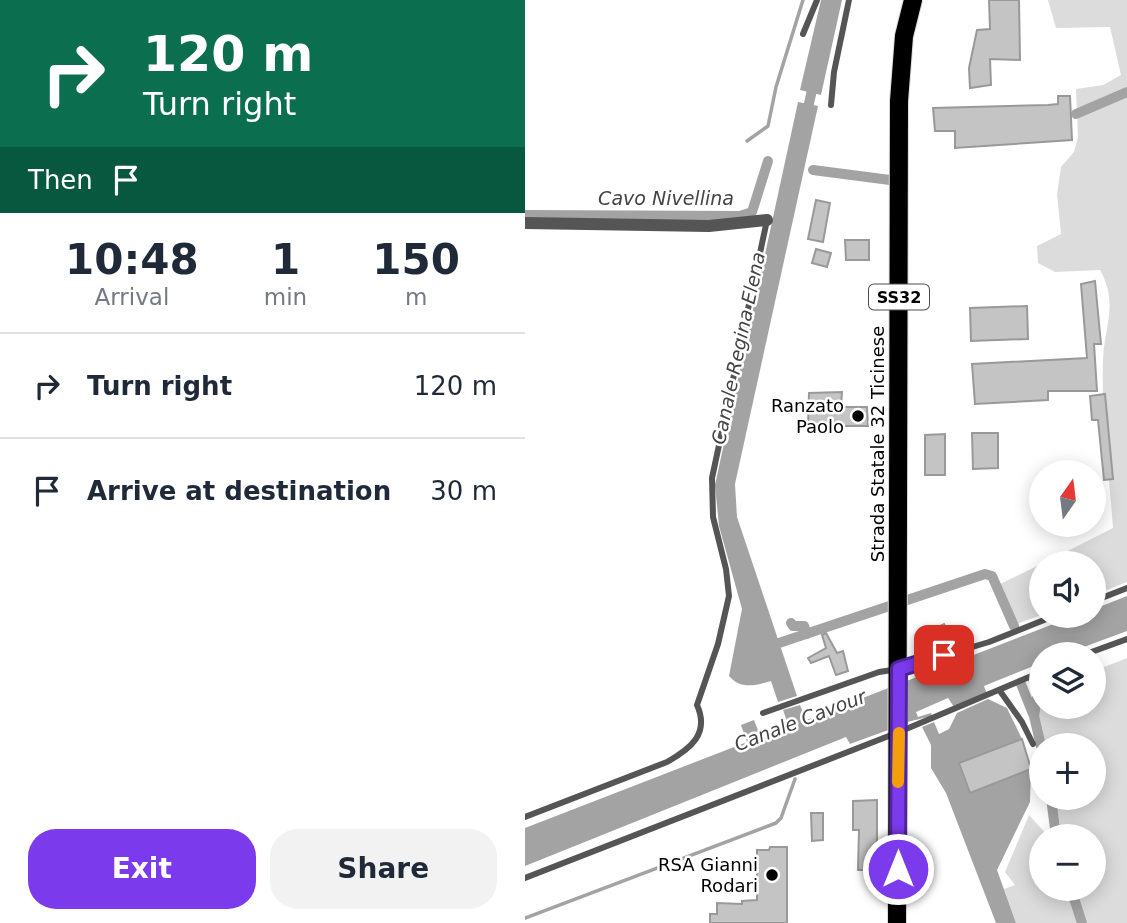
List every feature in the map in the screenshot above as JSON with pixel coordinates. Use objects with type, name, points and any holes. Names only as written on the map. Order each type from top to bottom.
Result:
[{"type":"main road","name":"Strada Statale 32 Ticinese","points":[[899,675],[899,101],[904,36],[913,0]]},
{"type":"main road","name":"SS32","points":[[897,923],[899,675]]},
{"type":"street","points":[[525,223],[709,226],[767,220]]},
{"type":"lane","points":[[803,34],[817,0]]},
{"type":"lane","points":[[831,105],[834,72],[849,0]]},
{"type":"lane","points":[[525,817],[667,762],[688,749],[701,730],[702,716],[697,705],[718,644],[729,596],[726,569],[713,517],[712,478],[767,220]]},
{"type":"lane","points":[[1106,596],[1127,588]]},
{"type":"lane","points":[[763,713],[879,672],[899,675],[1029,626]]},
{"type":"lane","points":[[1106,647],[1127,639]]},
{"type":"lane","points":[[525,877],[899,728],[1000,691],[1029,677]]},
{"type":"lane","points":[[1000,691],[1023,722],[1029,735]]},
{"type":"shaded area","points":[[1048,0],[1127,0],[1127,582],[1106,590],[1106,551],[1068,551],[1095,537],[1106,537],[1106,532],[1113,528],[1103,381],[1109,294],[1100,270],[1055,272],[1038,263],[1037,246],[1061,234],[1057,194],[1061,167],[1074,152],[1078,137],[1076,89],[1103,85],[1121,75],[1110,27],[1056,28]]},
{"type":"shaded area","points":[[1029,570],[1029,620],[1017,624],[1000,584]]},
{"type":"shaded area","points":[[1127,658],[1127,923],[1087,923],[1079,901],[1106,901],[1106,824],[1060,824],[1057,810],[1106,810],[1106,733],[1042,733],[1039,719],[1106,719],[1106,666]]},
{"type":"shaded area","points":[[1029,815],[1037,824],[1029,824],[1029,901],[1070,901],[1078,923],[1016,923],[1004,889],[1015,885],[1005,872]]},
{"type":"water","points":[[821,0],[842,0],[821,95],[800,90]]},
{"type":"water","points":[[798,102],[818,106],[735,484],[737,517],[797,696],[778,702],[771,681],[748,685],[738,683],[729,676],[742,609],[719,526],[715,485]]},
{"type":"water","name":"Canale Cavour","points":[[1127,596],[1127,631],[1097,642],[1029,642],[1029,668],[984,686],[987,694],[954,707],[948,698],[916,712],[918,717],[931,713],[932,716],[907,722],[907,714],[891,719],[891,729],[850,744],[846,737],[525,866],[525,828],[747,742],[741,725],[754,720],[761,738],[789,727],[783,710],[800,705],[806,720],[1043,628],[1106,628],[1106,604]]},
{"type":"water","points":[[988,699],[1007,708],[1022,739],[959,764],[970,793],[1029,770],[1029,804],[997,870],[1016,923],[996,923],[946,793],[931,768],[931,745],[922,727],[934,722],[939,734],[949,729],[957,713]]},
{"type":"building","points":[[989,0],[1019,0],[1020,60],[990,59],[991,85],[970,88],[969,68],[977,30],[990,29]]},
{"type":"building","points":[[1058,96],[1070,96],[1072,140],[955,148],[955,131],[935,131],[933,108],[1048,105],[1058,104]]},
{"type":"building","points":[[816,200],[830,203],[823,242],[808,239]]},
{"type":"building","points":[[845,240],[869,240],[869,260],[846,260]]},
{"type":"building","points":[[816,249],[831,253],[827,267],[812,263]]},
{"type":"building","points":[[1095,281],[1101,344],[1094,344],[1097,391],[1048,391],[1048,400],[975,404],[972,364],[1087,358],[1081,284]]},
{"type":"building","points":[[1027,306],[1028,339],[971,341],[970,308]]},
{"type":"building","points":[[842,392],[841,407],[867,407],[868,426],[808,426],[809,393]]},
{"type":"building","points":[[1105,394],[1113,479],[1106,480],[1106,460],[1102,460],[1098,420],[1092,420],[1090,396]]},
{"type":"building","points":[[972,433],[998,433],[998,468],[973,469]]},
{"type":"building","points":[[945,434],[945,475],[925,475],[925,435]]},
{"type":"building","points":[[944,624],[952,643],[942,647],[934,629]]},
{"type":"building","points":[[826,633],[837,653],[843,651],[848,671],[836,675],[829,656],[811,663],[808,658],[826,648],[822,635]]},
{"type":"building","points":[[1022,739],[1029,770],[970,793],[959,763]]},
{"type":"building","points":[[877,800],[877,880],[867,880],[867,870],[858,870],[859,830],[853,830],[853,801]]},
{"type":"building","points":[[811,813],[823,813],[823,840],[812,841]]},
{"type":"building","name":"RSA Gianni Rodari","points":[[770,847],[787,847],[787,923],[710,923],[710,914],[717,914],[717,903],[742,904],[742,901],[757,900],[757,850],[769,850]]},
{"type":"waterway","points":[[747,141],[768,126],[776,87],[803,0]]},
{"type":"waterway","name":"Canale Regina Elena","points":[[806,117],[814,81]]},
{"type":"waterway","points":[[1076,114],[1127,92]]},
{"type":"waterway","name":"Cavo Nivellina","points":[[525,215],[740,216],[752,212],[768,161]]},
{"type":"waterway","points":[[813,170],[890,180]]},
{"type":"waterway","points":[[770,646],[985,574],[992,576],[1014,626]]},
{"type":"waterway","name":"Cavo Nivellina","points":[[791,623],[793,626],[804,626],[807,634]]},
{"type":"waterway","points":[[1021,684],[1029,704]]},
{"type":"waterway","points":[[1035,719],[1038,733]]},
{"type":"waterway","points":[[525,918],[776,823],[781,818],[795,779]]},
{"type":"waterway","points":[[1053,810],[1054,824]]},
{"type":"waterway","points":[[1075,901],[1082,923]]},
{"type":"slow traffic","points":[[898,782],[899,733]]},
{"type":"place","name":"Ranzato Paolo","points":[[858,416]]},
{"type":"place","name":"RSA Gianni Rodari","points":[[772,875]]},
{"type":"route","points":[[898,869],[899,669],[944,655]]}]
